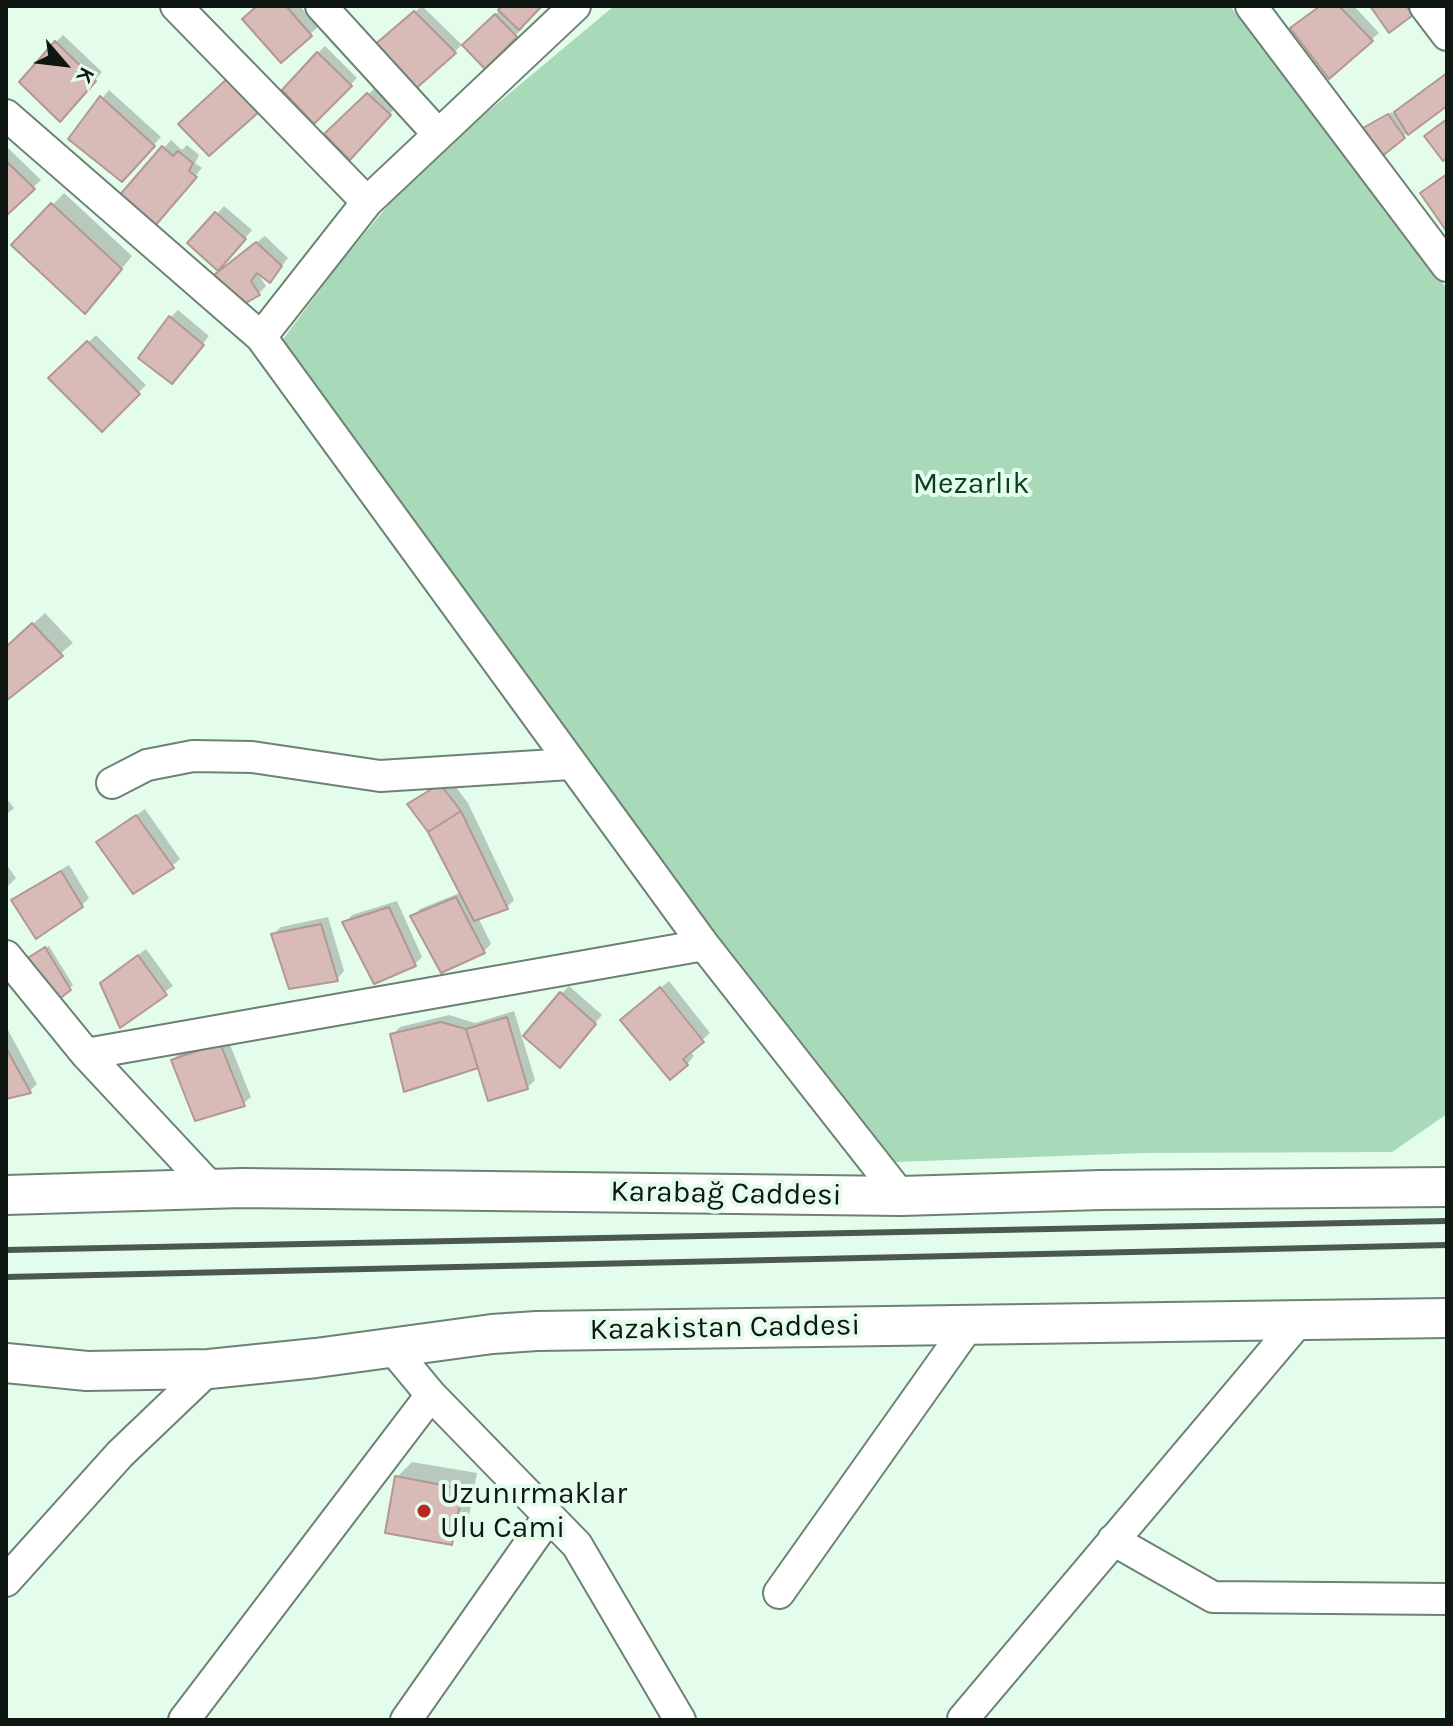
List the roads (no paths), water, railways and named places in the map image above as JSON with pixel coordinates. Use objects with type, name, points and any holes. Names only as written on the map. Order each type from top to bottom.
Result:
[{"type":"main road","name":"Karabağ Caddesi","points":[[6,1195],[212,1189],[901,1196],[1101,1190],[1447,1187]]},
{"type":"main road","name":"Kazakistan Caddesi","points":[[6,1363],[87,1371],[209,1369],[537,1331],[1447,1318]]},
{"type":"street","points":[[176,6],[367,202]]},
{"type":"street","points":[[321,6],[438,134]]},
{"type":"street","points":[[261,337],[367,202],[575,6]]},
{"type":"street","points":[[1251,6],[1447,266]]},
{"type":"street","points":[[1425,6],[1447,35]]},
{"type":"street","points":[[6,115],[261,337],[704,945],[901,1196]]},
{"type":"street","points":[[112,783],[147,765],[193,756],[252,757],[380,776],[570,764]]},
{"type":"street","points":[[86,1054],[704,945]]},
{"type":"street","points":[[6,956],[86,1054],[212,1189]]},
{"type":"street","points":[[963,1719],[1299,1321]]},
{"type":"street","points":[[779,1593],[969,1325]]},
{"type":"street","points":[[392,1348],[431,1395],[577,1545],[680,1720]]},
{"type":"street","points":[[6,1581],[120,1454],[209,1369]]},
{"type":"street","points":[[184,1720],[431,1395]]},
{"type":"street","points":[[406,1720],[549,1516]]},
{"type":"street","points":[[1113,1540],[1213,1597],[1447,1599]]},
{"type":"railway","points":[[6,1250],[1447,1221]]},
{"type":"railway","points":[[6,1277],[1447,1245]]},
{"type":"place","name":"Uzunırmaklar Ulu Cami","points":[[424,1511]]},
{"type":"park label","name":"Mezarlık","points":[[971,484]]}]
